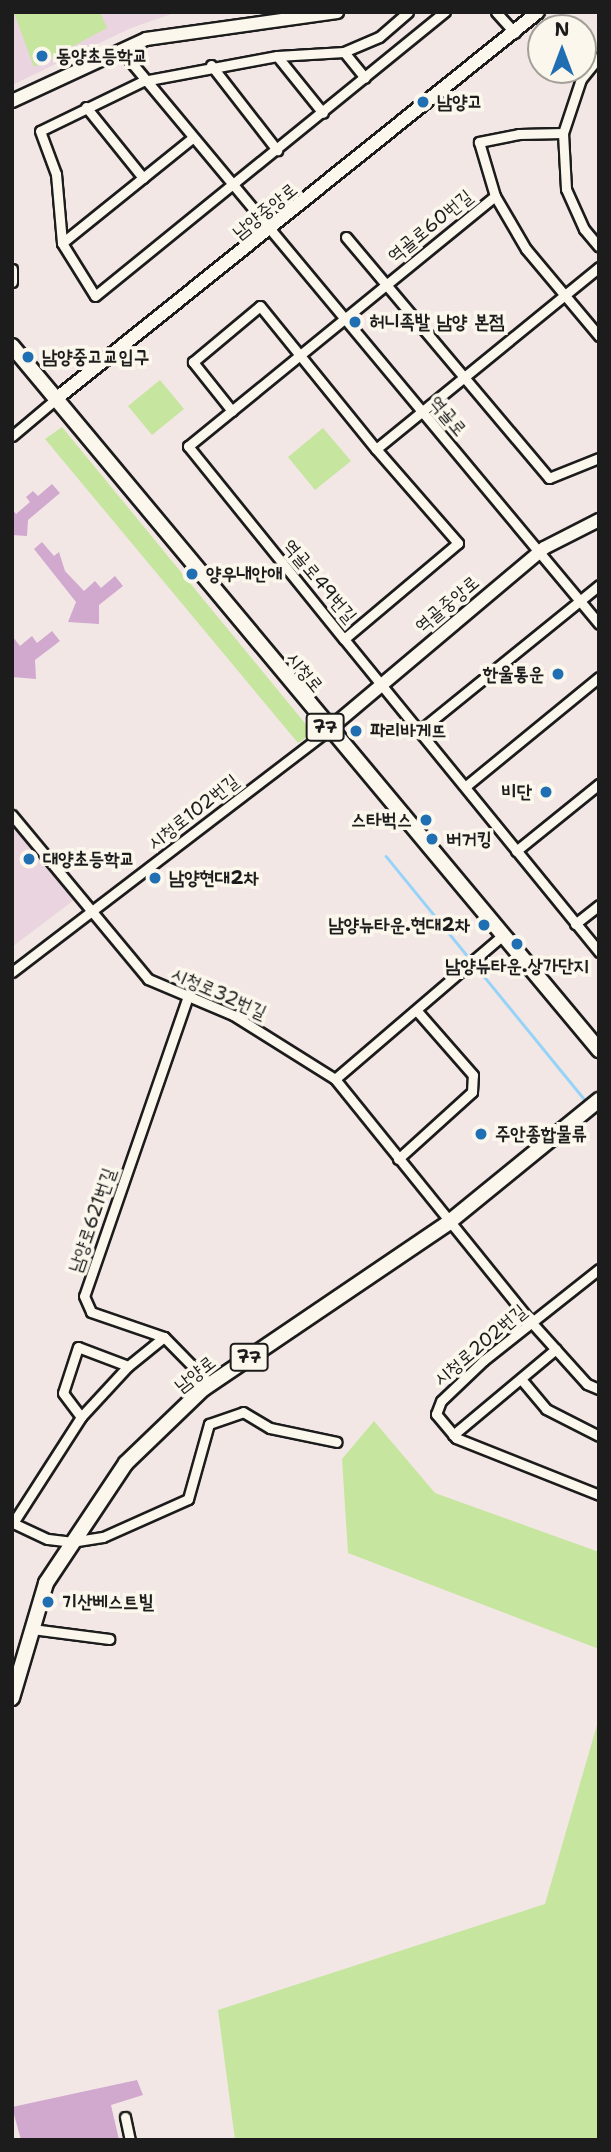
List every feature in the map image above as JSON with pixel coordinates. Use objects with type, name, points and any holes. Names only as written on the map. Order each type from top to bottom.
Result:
[{"type":"main road","name":"시청로","points":[[12,346],[328,730],[504,934],[599,1051]]},
{"type":"main road","name":"남양로","points":[[12,1698],[46,1583],[126,1463],[210,1384],[448,1223],[599,1100]]},
{"type":"street","points":[[12,101],[146,39],[225,24],[337,12]]},
{"type":"street","points":[[408,12],[379,37],[344,52],[277,56],[211,65],[143,81],[40,131],[56,174],[62,243],[95,296],[233,187],[445,12]]},
{"type":"street","points":[[496,12],[514,33]]},
{"type":"street","name":"남양중앙로","points":[[12,436],[270,231],[538,12]]},
{"type":"street","name":"역골로","points":[[121,50],[143,81],[599,624]]},
{"type":"street","points":[[344,52],[365,78]]},
{"type":"street","points":[[277,56],[323,113]]},
{"type":"street","points":[[599,57],[581,79],[563,133],[566,189],[584,229],[599,247]]},
{"type":"street","points":[[211,65],[277,150]]},
{"type":"street","points":[[86,107],[143,178]]},
{"type":"street","name":"역골로60번길","points":[[344,319],[495,197],[480,142],[519,134],[563,133]]},
{"type":"street","points":[[62,243],[192,138]]},
{"type":"street","points":[[495,197],[564,296],[599,336]]},
{"type":"street","points":[[346,237],[549,478],[599,458]]},
{"type":"street","points":[[232,411],[193,362],[260,306],[376,449],[462,376],[599,267]]},
{"type":"street","points":[[12,269],[12,282]]},
{"type":"street","name":"역골로49번길","points":[[344,319],[188,446],[344,639],[458,543],[376,449]]},
{"type":"street","name":"역골중앙로","points":[[328,730],[539,552],[599,520]]},
{"type":"street","points":[[419,731],[599,584]]},
{"type":"street","points":[[344,639],[599,952]]},
{"type":"street","points":[[466,786],[599,677]]},
{"type":"street","name":"시청로102번길","points":[[12,972],[328,730]]},
{"type":"street","points":[[516,851],[599,784]]},
{"type":"street","name":"시청로32번길","points":[[12,815],[148,979],[187,999],[253,1026],[335,1079],[448,1223],[555,1349],[599,1389]]},
{"type":"street","points":[[576,925],[599,905]]},
{"type":"street","points":[[335,1079],[504,934]]},
{"type":"street","name":"남양로621번길","points":[[164,1337],[91,1312],[84,1296],[187,999]]},
{"type":"street","points":[[398,1159],[472,1092],[473,1075],[416,1010]]},
{"type":"street","name":"시청로202번길","points":[[453,1435],[436,1413],[441,1401],[599,1269]]},
{"type":"street","points":[[210,1384],[164,1337],[128,1366],[81,1417],[13,1523],[48,1539],[71,1542],[103,1537],[188,1499],[209,1424],[243,1412],[270,1428],[337,1443]]},
{"type":"street","points":[[81,1417],[63,1394],[78,1347],[128,1366]]},
{"type":"street","points":[[555,1349],[453,1435],[599,1494]]},
{"type":"street","points":[[521,1380],[546,1409],[599,1436]]},
{"type":"street","points":[[32,1629],[109,1639]]},
{"type":"street","points":[[125,2117],[130,2140]]},
{"type":"shaded area","name":"동양초등학교","points":[[12,12],[177,12],[131,28],[12,85]]},
{"type":"shaded area","name":"대양초등학교","points":[[12,822],[78,897],[12,947]]},
{"type":"green space","points":[[100,12],[107,28],[34,67],[14,13]]},
{"type":"green space","points":[[160,380],[184,409],[152,435],[128,406]]},
{"type":"green space","points":[[62,427],[313,733],[298,743],[45,439]]},
{"type":"green space","points":[[323,428],[351,461],[315,490],[288,457]]},
{"type":"green space","points":[[374,1421],[435,1493],[599,1552],[599,1649],[348,1553],[342,1459]]},
{"type":"green space","points":[[599,1718],[599,2140],[235,2140],[218,2010],[545,1904]]},
{"type":"building","points":[[52,484],[60,493],[28,520],[27,536],[12,535],[12,509],[16,514],[30,502],[26,497],[33,491],[38,496]]},
{"type":"building","points":[[42,542],[54,556],[59,552],[65,571],[84,591],[95,581],[101,588],[115,576],[123,586],[99,605],[99,624],[68,622],[76,602],[34,549]]},
{"type":"building","points":[[52,631],[60,641],[35,660],[36,679],[12,677],[12,636],[20,646],[32,636],[37,643]]},
{"type":"building","points":[[137,2080],[143,2095],[111,2105],[119,2140],[21,2140],[12,2107]]},
{"type":"waterway","points":[[386,856],[588,1104]]},
{"type":"place","name":"동양초등학교","points":[[42,56]]},
{"type":"place","name":"남양고","points":[[423,102]]},
{"type":"place","name":"허니족발 남양 본점","points":[[355,322]]},
{"type":"place","name":"남양중고교입구","points":[[28,357]]},
{"type":"place","name":"양우내안애","points":[[192,574]]},
{"type":"place","name":"한울통운","points":[[558,674]]},
{"type":"place","name":"파리바게뜨","points":[[356,731]]},
{"type":"place","name":"비단","points":[[546,792]]},
{"type":"place","name":"스타벅스","points":[[426,820]]},
{"type":"place","name":"버거킹","points":[[432,839]]},
{"type":"place","name":"대양초등학교","points":[[29,859]]},
{"type":"place","name":"남양현대2차","points":[[155,878]]},
{"type":"place","name":"남양뉴타운.현대2차","points":[[484,925]]},
{"type":"place","name":"남양뉴타운.상가단지","points":[[517,944]]},
{"type":"place","name":"주안종합물류","points":[[481,1134]]},
{"type":"place","name":"기산베스트빌","points":[[48,1602]]}]
